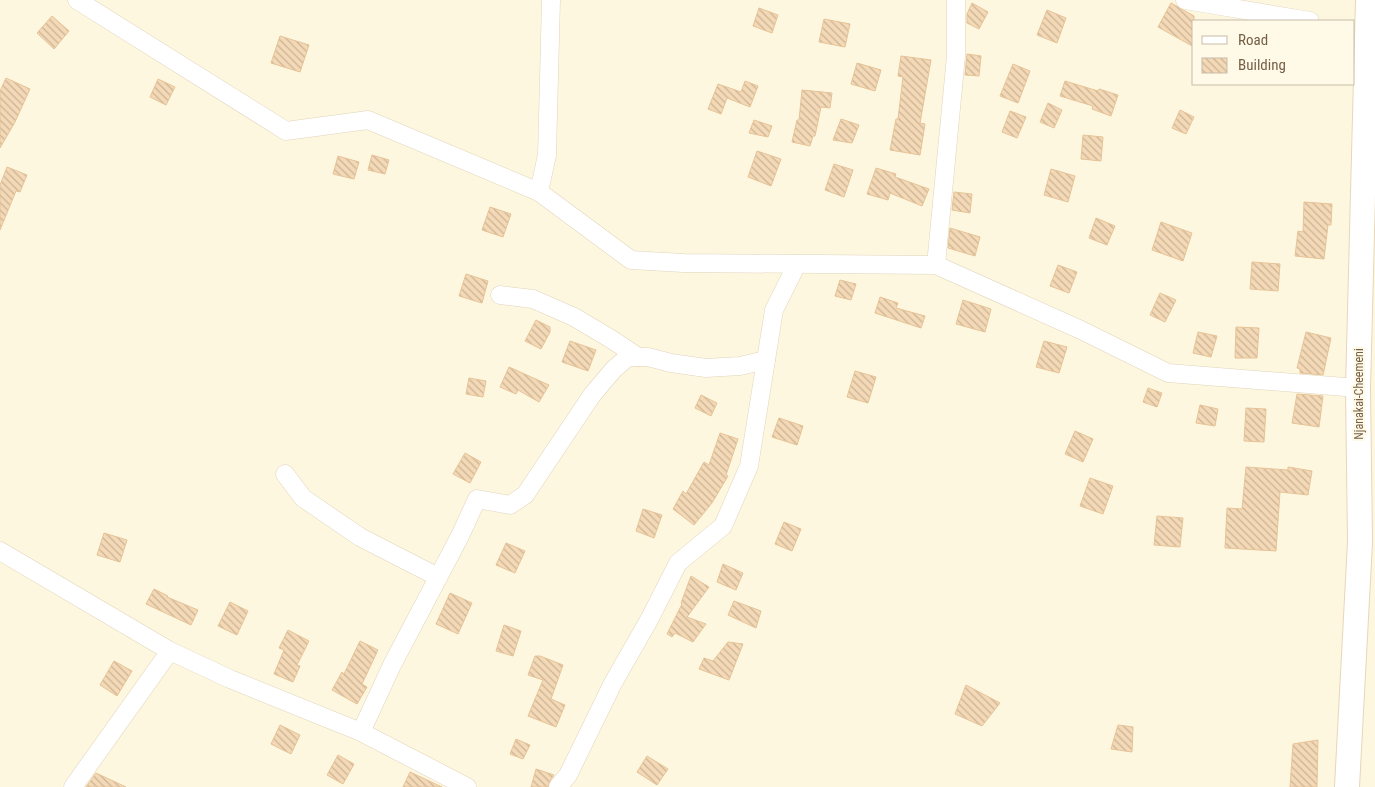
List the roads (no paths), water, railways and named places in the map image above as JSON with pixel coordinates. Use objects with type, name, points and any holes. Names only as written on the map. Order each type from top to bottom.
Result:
[{"type":"main road","name":"Njanakai-Cheemeni","points":[[1347,787],[1360,542],[1358,388],[1360,30],[1368,0]]},
{"type":"street","points":[[77,0],[286,131],[368,120],[539,192],[631,260],[682,263],[936,265],[1080,330],[1168,373],[1358,388]]},
{"type":"street","points":[[539,192],[547,155],[551,0]]},
{"type":"street","points":[[936,265],[956,56],[956,0]]},
{"type":"street","points":[[1185,0],[1304,20]]},
{"type":"street","points":[[558,787],[568,774],[613,683],[649,620],[678,563],[723,526],[749,466],[774,310],[797,264]]},
{"type":"street","points":[[500,295],[533,299],[574,317],[638,357]]},
{"type":"street","points":[[361,732],[392,665],[460,536],[477,499],[510,505],[525,495],[592,395],[614,369],[628,357],[648,357],[706,368],[740,366],[766,360]]},
{"type":"street","points":[[286,474],[303,498],[360,537],[438,577]]},
{"type":"street","points":[[0,551],[170,651],[361,732],[467,787]]},
{"type":"street","points":[[73,787],[170,651]]}]
